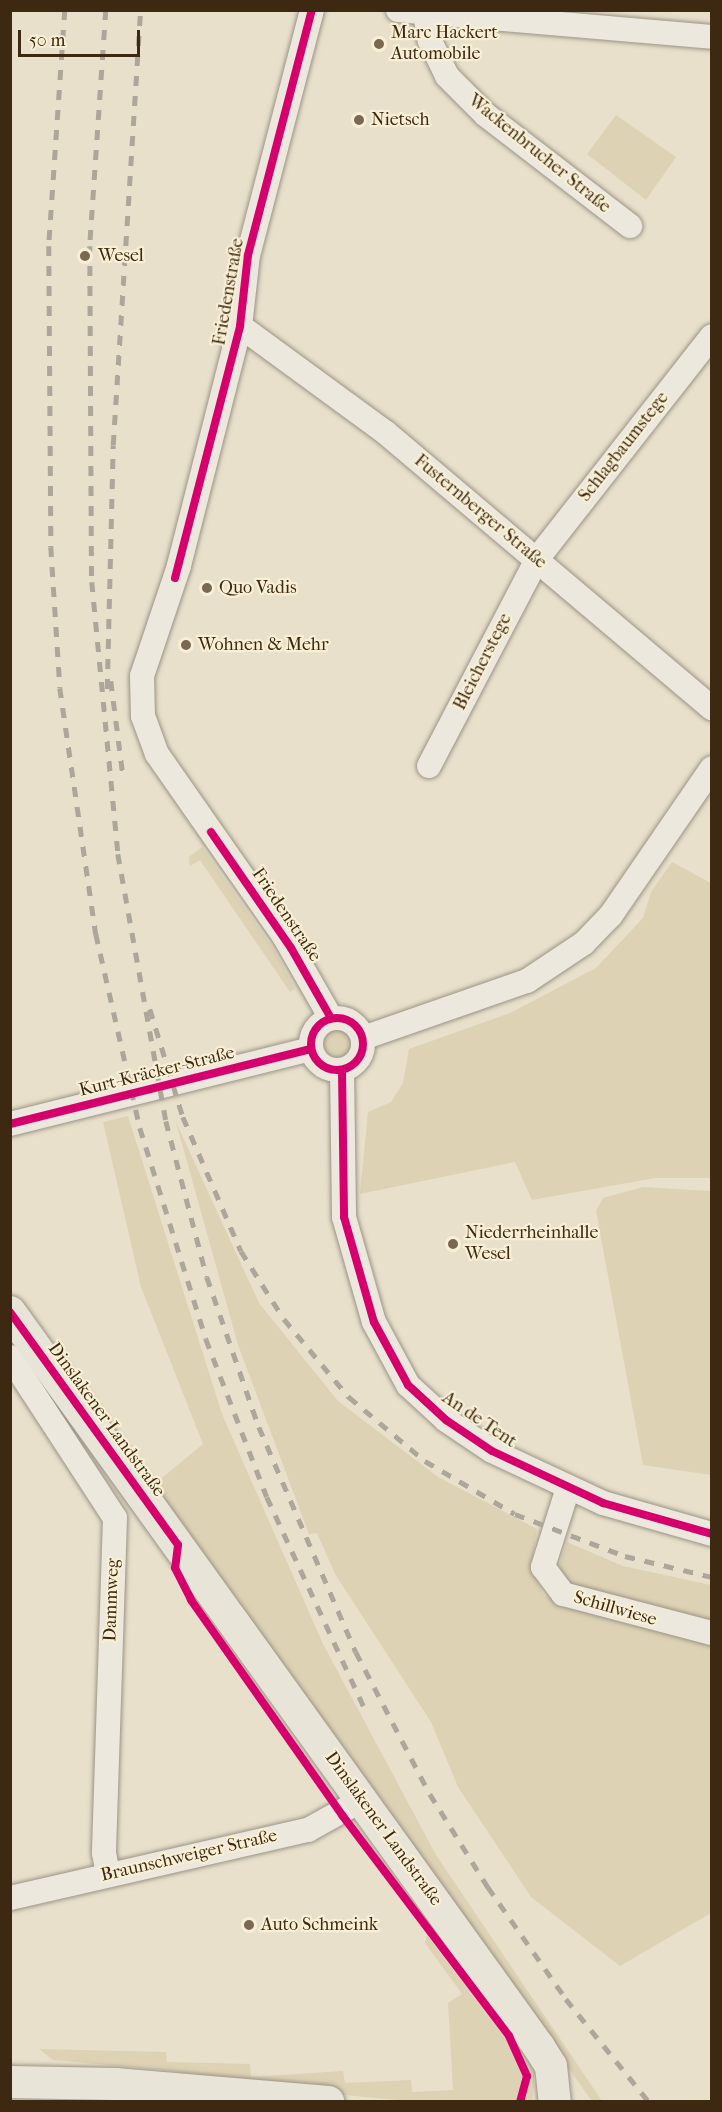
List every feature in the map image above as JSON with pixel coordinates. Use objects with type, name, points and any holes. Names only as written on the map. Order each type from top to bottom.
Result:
[{"type":"main road","name":"Dinslakener Landstraße","points":[[10,1312],[539,2047],[551,2067],[550,2097]]},
{"type":"main road","points":[[10,2082],[115,2084],[327,2102]]},
{"type":"street","name":"Friedenstraße","points":[[312,10],[248,255],[240,326],[179,566],[142,676],[143,723],[157,754],[284,936],[332,1018]]},
{"type":"street","points":[[398,10],[711,37]]},
{"type":"street","name":"Wackenbrucher Straße","points":[[425,14],[430,41],[447,76],[486,115],[630,226]]},
{"type":"street","name":"Fusternberger Straße","points":[[240,326],[384,432],[711,708]]},
{"type":"street","name":"Schlagbaumstege","points":[[537,559],[711,336]]},
{"type":"street","name":"Bleicherstege","points":[[429,766],[537,559]]},
{"type":"street","points":[[363,1038],[527,981],[584,943],[611,915],[711,768]]},
{"type":"street","points":[[332,1018],[355,1024],[363,1038],[361,1056],[342,1070],[324,1067],[311,1049],[313,1033],[332,1018]]},
{"type":"street","name":"Kurt-Kräcker-Straße","points":[[10,1124],[311,1049]]},
{"type":"street","name":"An de Tent","points":[[342,1070],[342,1203],[388,1355],[408,1385],[446,1420],[492,1451],[568,1488],[711,1534]]},
{"type":"street","name":"Dammweg","points":[[10,1357],[115,1518],[108,1874]]},
{"type":"street","name":"Schillwiese","points":[[568,1488],[543,1567],[562,1594],[711,1633]]},
{"type":"street","name":"Braunschweiger Straße","points":[[10,1898],[308,1830],[362,1800]]},
{"type":"shaded area","points":[[616,115],[676,157],[646,200],[587,154]]},
{"type":"shaded area","points":[[202,847],[276,953],[295,989],[290,992],[200,860],[190,866],[189,857]]},
{"type":"shaded area","points":[[672,862],[711,883],[711,1178],[655,1178],[532,1200],[515,1162],[360,1194],[368,1112],[391,1102],[403,1083],[409,1049],[510,1013],[596,968],[643,918],[651,892]]},
{"type":"shaded area","points":[[338,1029],[348,1033],[352,1043],[348,1053],[338,1057],[328,1053],[324,1043],[328,1033]]},
{"type":"shaded area","points":[[128,1116],[222,1414],[323,1644],[436,1855],[602,2101],[592,2101],[151,1487],[203,1444],[141,1287],[103,1122]]},
{"type":"shaded area","points":[[176,1122],[259,1303],[338,1401],[438,1477],[537,1529],[531,1568],[544,1596],[627,1624],[711,1644],[711,1913],[620,1966],[531,1897],[458,1787],[431,1722],[335,1574],[317,1533],[309,1534],[238,1345]]},
{"type":"shaded area","points":[[643,1187],[711,1191],[711,1475],[643,1465],[596,1211],[603,1198]]},
{"type":"shaded area","points":[[567,1542],[623,1566],[711,1585],[711,1622],[562,1582],[560,1563]]},
{"type":"shaded area","points":[[444,1933],[535,2067],[532,2101],[525,2101],[530,2077],[523,2054],[438,1935]]},
{"type":"shaded area","points":[[427,1935],[514,2050],[524,2082],[516,2101],[407,2101],[191,2080],[175,2071],[53,2060],[39,2049],[166,2052],[167,2062],[250,2064],[251,2077],[343,2071],[345,2083],[411,2080],[412,2092],[453,2090],[448,2003],[462,1994],[425,1943]]},
{"type":"railway","points":[[65,10],[49,246],[51,547],[60,688],[96,934],[140,1128],[206,1339],[267,1497],[364,1707]]},
{"type":"railway","points":[[106,10],[90,246],[92,582],[118,854],[166,1121],[207,1277],[259,1427],[356,1652],[430,1794],[488,1887],[566,1999],[649,2102]]},
{"type":"railway","points":[[107,689],[113,445],[140,10]]},
{"type":"railway","points":[[111,681],[123,775]]},
{"type":"railway","points":[[150,1009],[183,1117],[241,1251],[284,1319],[349,1397],[425,1461],[515,1514],[625,1556],[712,1577]]},
{"type":"cycle path","points":[[175,578],[240,326],[248,255],[312,10]]},
{"type":"cycle path","points":[[211,832],[291,948],[331,1018]]},
{"type":"cycle path","points":[[332,1018],[342,1018],[356,1025],[363,1044],[356,1063],[342,1070],[332,1070],[322,1066],[315,1059],[311,1049],[311,1039],[315,1029],[322,1022],[332,1018]]},
{"type":"cycle path","points":[[10,1124],[311,1049]]},
{"type":"cycle path","points":[[342,1070],[344,1217],[374,1322],[408,1385],[446,1420],[492,1451],[603,1503],[712,1534]]},
{"type":"cycle path","points":[[10,1312],[178,1545],[175,1568],[191,1600],[342,1815],[509,2036],[527,2076],[520,2102]]},
{"type":"place","name":"Marc Hackert Automobile","points":[[379,44]]},
{"type":"place","name":"Nietsch","points":[[359,120]]},
{"type":"place","name":"Wesel","points":[[85,256]]},
{"type":"place","name":"Quo Vadis","points":[[207,588]]},
{"type":"place","name":"Wohnen & Mehr","points":[[186,645]]},
{"type":"place","name":"Niederrheinhalle Wesel","points":[[453,1244]]},
{"type":"place","name":"Auto Schmeink","points":[[249,1925]]}]
